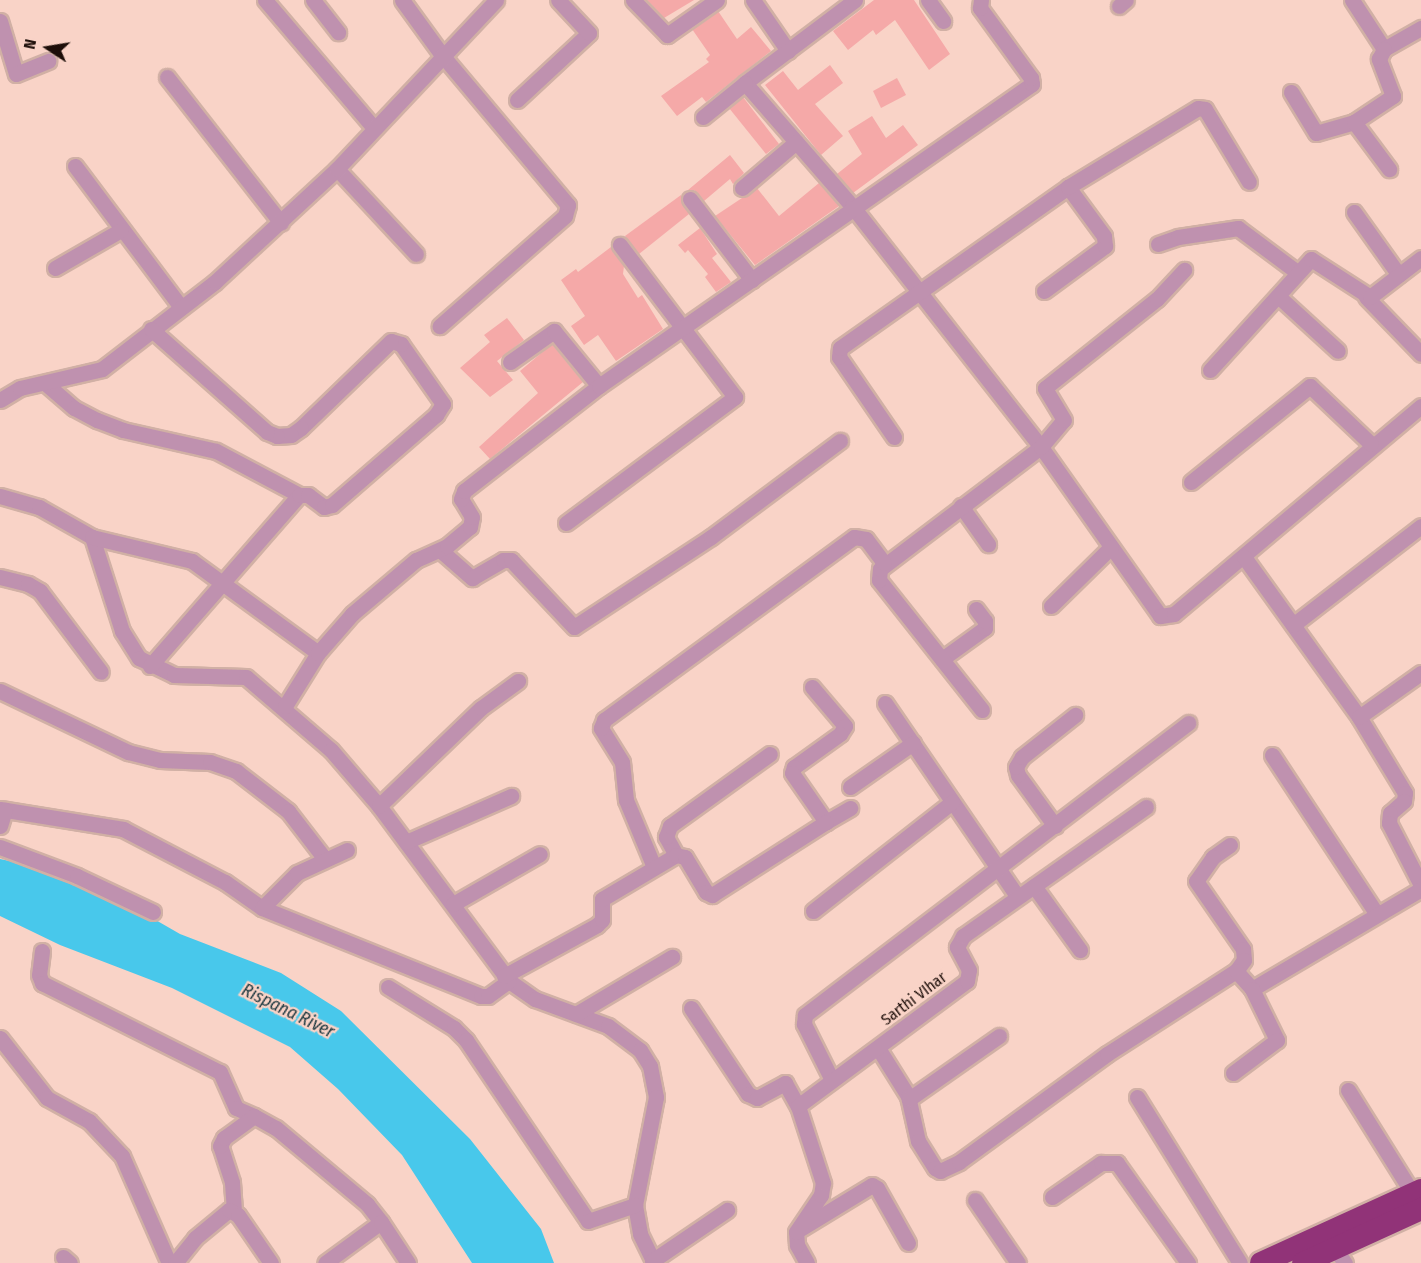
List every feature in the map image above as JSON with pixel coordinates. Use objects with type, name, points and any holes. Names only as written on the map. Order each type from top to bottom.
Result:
[{"type":"highway","points":[[1303,1263],[1335,1248],[1418,1197]]},
{"type":"highway","points":[[1261,1263],[1335,1248]]},
{"type":"street","points":[[265,0],[374,128]]},
{"type":"street","points":[[313,0],[338,32]]},
{"type":"street","points":[[402,0],[442,56],[566,201],[568,209],[565,216],[440,326]]},
{"type":"street","points":[[0,400],[21,388],[102,369],[151,329],[215,282],[337,169],[496,0]]},
{"type":"street","points":[[517,100],[589,33],[558,0]]},
{"type":"street","points":[[633,0],[667,35],[717,0]]},
{"type":"street","points":[[753,0],[788,51]]},
{"type":"street","points":[[703,117],[855,0]]},
{"type":"street","points":[[928,0],[943,21]]},
{"type":"street","points":[[285,706],[318,653],[360,607],[416,560],[440,550],[472,524],[472,517],[461,499],[464,491],[599,386],[752,280],[852,206],[1032,84],[1031,78],[980,8],[981,0]]},
{"type":"street","points":[[1352,0],[1384,49]]},
{"type":"street","points":[[0,21],[16,74],[49,61]]},
{"type":"street","points":[[1291,92],[1316,133],[1354,122],[1393,96],[1379,59],[1384,49],[1421,28]]},
{"type":"street","points":[[167,77],[281,223]]},
{"type":"street","points":[[746,83],[852,206],[1041,447],[1163,618],[1174,614],[1244,557],[1371,444],[1421,406]]},
{"type":"street","points":[[894,437],[838,353],[919,293],[1068,187],[1201,107],[1249,182]]},
{"type":"street","points":[[1354,122],[1389,169]]},
{"type":"street","points":[[742,188],[796,142]]},
{"type":"street","points":[[75,166],[181,307]]},
{"type":"street","points":[[337,169],[416,254]]},
{"type":"street","points":[[1044,291],[1105,246],[1104,236],[1068,187]]},
{"type":"street","points":[[690,199],[752,280]]},
{"type":"street","points":[[1354,212],[1399,275]]},
{"type":"street","points":[[1158,244],[1238,228],[1297,272]]},
{"type":"street","points":[[55,268],[121,230]]},
{"type":"street","points":[[566,523],[735,399],[620,245]]},
{"type":"street","points":[[1366,297],[1421,258]]},
{"type":"street","points":[[1210,370],[1297,272],[1314,259],[1366,297],[1421,354]]},
{"type":"street","points":[[982,710],[879,580],[884,563],[1041,447],[1064,420],[1044,389],[1157,299],[1184,270]]},
{"type":"street","points":[[1278,296],[1338,351]]},
{"type":"street","points":[[45,383],[74,408],[104,423],[216,451],[299,495],[308,495],[324,507],[332,505],[441,410],[440,396],[401,344],[391,341],[301,428],[291,435],[277,436],[267,432],[151,329]]},
{"type":"street","points":[[510,362],[554,331],[599,386]]},
{"type":"street","points":[[1191,482],[1310,386],[1371,444]]},
{"type":"street","points":[[440,550],[472,578],[503,561],[511,560],[574,627],[711,537],[840,441]]},
{"type":"street","points":[[150,666],[299,495]]},
{"type":"street","points":[[0,496],[39,507],[92,537],[192,561],[318,653]]},
{"type":"street","points":[[961,506],[988,544]]},
{"type":"street","points":[[1293,626],[1421,526]]},
{"type":"street","points":[[92,537],[122,631],[139,658],[150,666],[174,675],[246,677],[285,706],[341,760],[379,806],[507,978],[536,999],[576,1014],[628,1039],[650,1066],[655,1081],[656,1097],[634,1205],[640,1234],[653,1262],[727,1210]]},
{"type":"street","points":[[654,867],[626,800],[622,762],[601,728],[604,720],[854,537],[866,539],[884,563]]},
{"type":"street","points":[[1051,606],[1112,547]]},
{"type":"street","points":[[1244,557],[1359,717],[1404,793],[1404,801],[1390,813],[1389,823],[1421,887],[1252,989]]},
{"type":"street","points":[[0,577],[28,584],[40,591],[101,672]]},
{"type":"street","points":[[942,659],[985,628],[985,621],[976,609]]},
{"type":"street","points":[[1359,717],[1421,674]]},
{"type":"street","points":[[379,806],[481,708],[518,681]]},
{"type":"street","points":[[812,687],[845,726],[792,770],[826,822]]},
{"type":"street","points":[[0,691],[128,752],[160,760],[210,762],[236,771],[288,811],[325,859]]},
{"type":"street","points":[[885,702],[1018,897]]},
{"type":"street","points":[[1055,826],[1018,775],[1016,767],[1022,757],[1075,715]]},
{"type":"street","points":[[832,1080],[804,1024],[805,1015],[999,870],[1188,723]]},
{"type":"street","points":[[850,787],[913,743]]},
{"type":"street","points":[[676,855],[666,837],[670,826],[770,754]]},
{"type":"street","points":[[1272,755],[1376,913]]},
{"type":"street","points":[[406,842],[511,796]]},
{"type":"street","points":[[813,911],[952,802]]},
{"type":"street","name":"Sarthi VIhar","points":[[798,1106],[967,981],[970,975],[958,952],[959,941],[1034,885],[1146,807]]},
{"type":"street","points":[[0,826],[3,809],[123,829],[225,882],[262,908],[481,996],[488,996],[507,978],[597,925],[602,920],[602,899],[676,855],[685,857],[706,892],[712,895],[850,808]]},
{"type":"street","points":[[878,1048],[909,1099],[918,1140],[935,1168],[945,1170],[1110,1052],[1236,971],[1244,960],[1243,950],[1196,881],[1213,857],[1230,845]]},
{"type":"street","points":[[0,847],[77,876],[153,912]]},
{"type":"street","points":[[262,908],[297,873],[347,850]]},
{"type":"street","points":[[453,904],[540,854]]},
{"type":"street","points":[[1034,885],[1080,950]]},
{"type":"street","points":[[42,951],[39,975],[42,983],[220,1072],[236,1108],[276,1128],[366,1204],[408,1263]]},
{"type":"street","points":[[576,1014],[672,957]]},
{"type":"street","points":[[1233,1073],[1277,1040],[1252,989],[1236,971]]},
{"type":"street","points":[[388,987],[454,1028],[466,1040],[588,1221],[634,1205]]},
{"type":"street","points":[[691,1008],[748,1094],[757,1098],[785,1083],[798,1106],[824,1183],[820,1195],[796,1232],[797,1245],[807,1263]]},
{"type":"street","points":[[909,1099],[999,1036]]},
{"type":"street","points":[[0,1038],[47,1098],[89,1122],[122,1156],[169,1263]]},
{"type":"street","points":[[1347,1090],[1418,1197]]},
{"type":"street","points":[[1137,1097],[1240,1263]]},
{"type":"street","points":[[254,1116],[224,1138],[220,1146],[232,1182],[234,1211],[271,1263]]},
{"type":"street","points":[[1052,1197],[1101,1163],[1117,1163],[1188,1263]]},
{"type":"street","points":[[796,1232],[872,1185],[877,1188],[908,1243]]},
{"type":"street","points":[[975,1200],[1018,1263]]},
{"type":"street","points":[[175,1263],[224,1212],[234,1211]]},
{"type":"street","points":[[325,1263],[381,1222]]},
{"type":"water","name":"Rispana River","points":[[0,859],[49,869],[140,911],[180,934],[281,973],[341,1011],[470,1139],[541,1229],[554,1263],[472,1263],[402,1155],[338,1089],[290,1047],[172,988],[60,945],[0,916]]},
{"type":"building","points":[[647,0],[694,0],[664,18]]},
{"type":"building","points":[[874,0],[914,0],[950,54],[929,70],[895,20],[876,35],[873,30],[848,50],[833,31]]},
{"type":"building","points":[[718,11],[737,39],[751,27],[771,51],[706,102],[702,97],[677,116],[661,96],[709,62],[706,59],[710,55],[692,29]]},
{"type":"building","points":[[830,65],[843,83],[815,104],[843,136],[821,155],[765,85],[783,71],[798,90]]},
{"type":"building","points":[[897,78],[906,95],[881,108],[873,91]]},
{"type":"building","points":[[743,97],[779,144],[766,154],[729,108]]},
{"type":"building","points":[[872,116],[886,138],[903,125],[918,145],[853,193],[837,174],[862,154],[848,131]]},
{"type":"building","points":[[730,155],[744,173],[733,184],[730,179],[704,201],[694,190],[688,190]]},
{"type":"building","points":[[819,183],[839,206],[755,265],[715,216],[757,188],[779,216]]},
{"type":"building","points":[[681,195],[689,214],[639,254],[625,236]]},
{"type":"building","points":[[700,228],[717,254],[712,258],[731,282],[716,292],[705,277],[708,274],[688,250],[685,253],[678,245]]},
{"type":"building","points":[[611,247],[624,266],[623,274],[638,298],[642,295],[663,329],[616,361],[598,335],[584,345],[571,326],[585,316],[561,280],[576,269],[578,272]]},
{"type":"building","points":[[507,318],[524,340],[497,361],[513,380],[490,397],[460,368],[490,342],[484,335]]},
{"type":"building","points":[[552,344],[583,382],[490,459],[479,447],[538,393],[520,371]]}]
